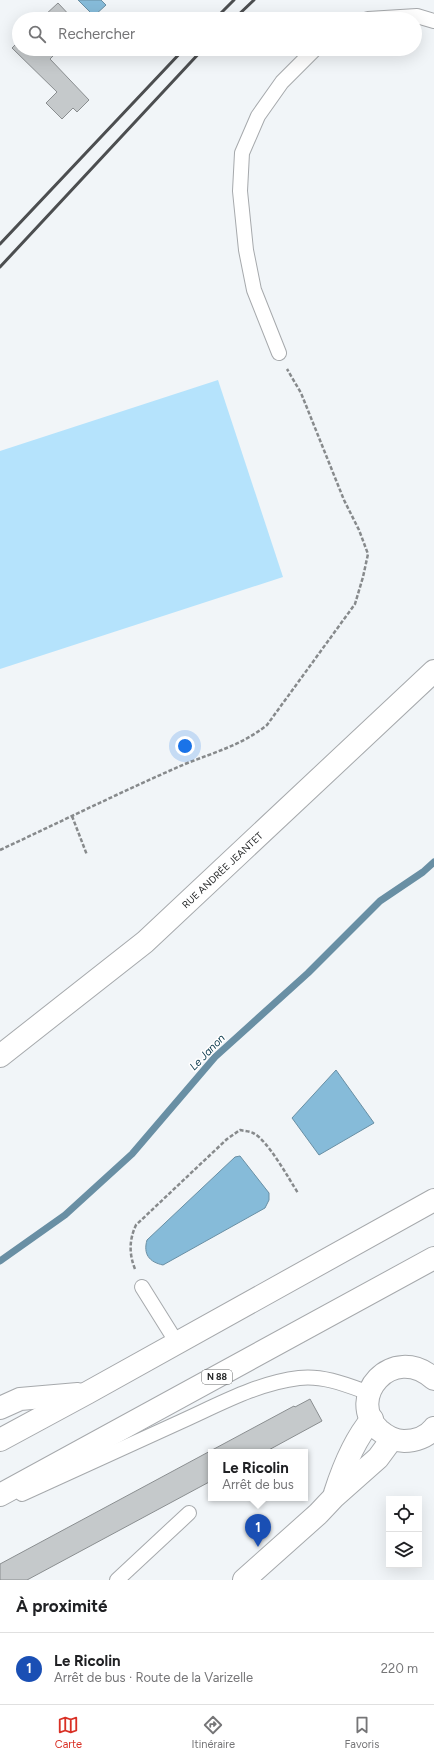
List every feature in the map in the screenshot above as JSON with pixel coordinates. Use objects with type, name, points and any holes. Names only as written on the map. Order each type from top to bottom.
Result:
[{"type":"main road","name":"RUE ANDRÉE JEANTET","points":[[0,1056],[151,937],[434,671]]},
{"type":"main road","points":[[0,1440],[434,1200]]},
{"type":"main road","name":"N 88","points":[[0,1496],[434,1258]]},
{"type":"main road","points":[[434,1379],[427,1372],[416,1367],[405,1366],[393,1368],[382,1374],[374,1382],[369,1393],[368,1402],[372,1419],[384,1434],[392,1439],[403,1441],[414,1440],[424,1437],[434,1428]]},
{"type":"main road","points":[[0,1408],[20,1399],[87,1393]]},
{"type":"main road","points":[[334,1497],[354,1447],[363,1430],[372,1419]]},
{"type":"main road","points":[[244,1580],[378,1458],[392,1439]]},
{"type":"lane","points":[[422,17],[434,21]]},
{"type":"lane","points":[[278,353],[254,290],[246,250],[240,191],[242,153],[258,116],[282,82],[308,56]]},
{"type":"lane","points":[[142,1287],[177,1343]]},
{"type":"lane","points":[[0,1504],[226,1401],[270,1383],[300,1377],[321,1378],[369,1393]]},
{"type":"lane","points":[[117,1580],[189,1513]]},
{"type":"path","points":[[0,850],[186,764],[227,748],[252,736],[267,725],[355,604],[368,554],[359,530],[344,500],[301,393],[278,353]]},
{"type":"path","points":[[72,816],[87,855]]},
{"type":"path","points":[[142,1287],[130,1251],[131,1236],[136,1225],[226,1139],[240,1130],[253,1133],[261,1139],[298,1193]]},
{"type":"shaded area","points":[[78,0],[101,0],[106,5],[98,12],[90,12]]},
{"type":"shaded area","points":[[218,380],[283,577],[0,669],[0,451]]},
{"type":"shaded area","points":[[336,1070],[374,1123],[319,1155],[292,1118]]},
{"type":"shaded area","points":[[240,1156],[269,1193],[269,1200],[265,1208],[163,1265],[154,1262],[148,1257],[146,1249],[147,1240],[235,1157]]},
{"type":"building","points":[[58,3],[66,12],[48,12]]},
{"type":"building","points":[[20,56],[53,56],[50,59],[89,100],[77,112],[73,108],[62,119],[46,103],[57,92]]},
{"type":"building","points":[[310,1399],[322,1421],[271,1449],[214,1449],[294,1406],[295,1407]]},
{"type":"building","points":[[208,1452],[208,1483],[27,1580],[0,1580],[0,1564]]},
{"type":"waterway","name":"Le Janon","points":[[0,1261],[65,1215],[132,1154],[215,1057],[308,973],[380,901],[423,872],[434,862]]},
{"type":"railway","points":[[222,12],[234,0]]},
{"type":"railway","points":[[241,12],[254,0]]},
{"type":"railway","points":[[0,244],[177,56]]},
{"type":"railway","points":[[0,267],[196,56]]},
{"type":"place","name":"Le Ricolin","points":[[258,1547]]}]
